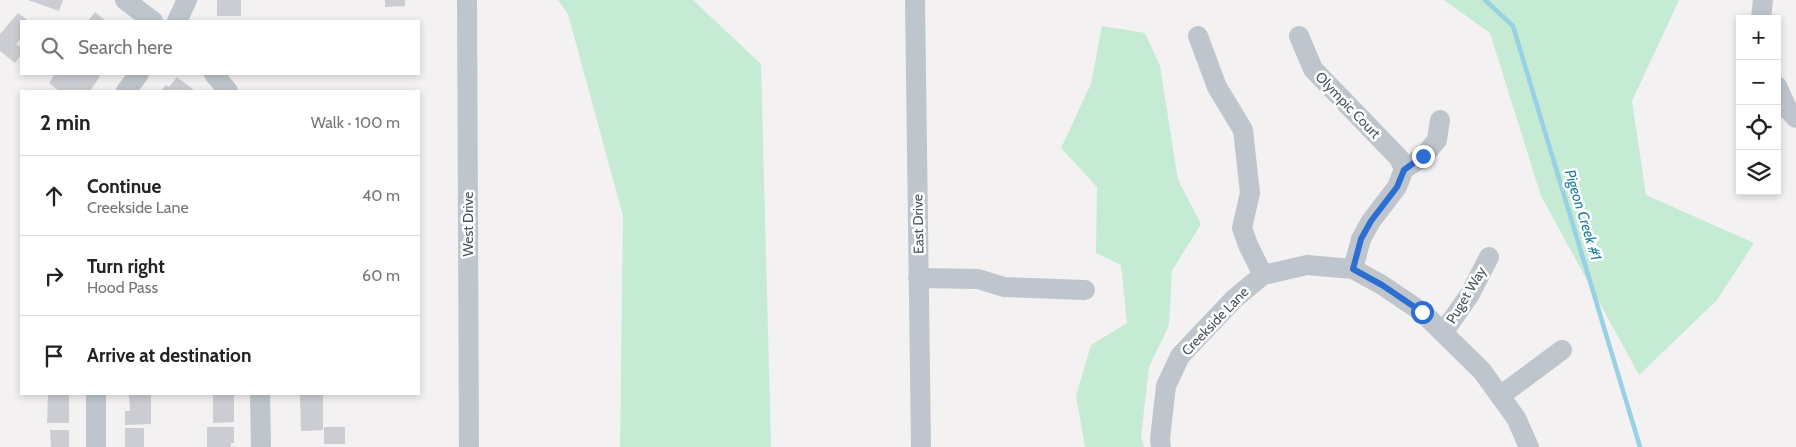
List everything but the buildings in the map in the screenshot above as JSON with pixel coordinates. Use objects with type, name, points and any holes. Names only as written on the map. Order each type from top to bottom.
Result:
[{"type":"street","points":[[125,0],[152,20]]},
{"type":"street","points":[[177,20],[187,0]]},
{"type":"street","name":"East Drive","points":[[915,0],[921,447]]},
{"type":"street","points":[[1761,15],[1763,0]]},
{"type":"street","name":"West Drive","points":[[467,2],[469,447]]},
{"type":"street","points":[[1198,36],[1217,87],[1243,130],[1250,193],[1242,228],[1263,275]]},
{"type":"street","name":"Olympic Court","points":[[1299,36],[1313,69],[1398,158],[1404,170]]},
{"type":"street","points":[[127,90],[139,75]]},
{"type":"street","points":[[215,75],[227,90]]},
{"type":"street","points":[[1781,95],[1787,108],[1796,118]]},
{"type":"street","points":[[1353,269],[1361,239],[1371,221],[1397,187],[1404,170],[1423,156],[1437,140],[1440,120]]},
{"type":"street","name":"Puget Way","points":[[1443,333],[1470,294],[1489,257]]},
{"type":"street","name":"Creekside Lane","points":[[1161,447],[1160,439],[1166,386],[1180,356],[1234,299],[1263,275],[1307,265],[1353,269],[1382,285],[1422,312],[1482,371],[1516,418],[1530,447]]},
{"type":"street","points":[[918,278],[978,279],[1004,287],[1086,290]]},
{"type":"street","points":[[1500,396],[1562,350]]},
{"type":"street","points":[[96,395],[96,447]]},
{"type":"street","points":[[260,395],[260,447]]},
{"type":"green space","points":[[558,0],[693,0],[761,64],[771,447],[620,447],[623,216],[568,14]]},
{"type":"green space","points":[[1444,0],[1679,0],[1632,101],[1646,195],[1754,243],[1717,300],[1639,375],[1541,196],[1490,33]]},
{"type":"green space","points":[[1102,26],[1145,33],[1160,66],[1178,180],[1201,224],[1172,271],[1169,325],[1149,367],[1141,436],[1144,447],[1085,447],[1076,396],[1091,345],[1127,323],[1121,265],[1096,253],[1097,187],[1061,148],[1091,84]]},
{"type":"waterway","name":"Pigeon Creek #1","points":[[1485,0],[1513,26],[1640,447]]},
{"type":"route","points":[[1422,312],[1382,285],[1353,269],[1361,239],[1371,221],[1397,187],[1404,170],[1423,156]]}]
